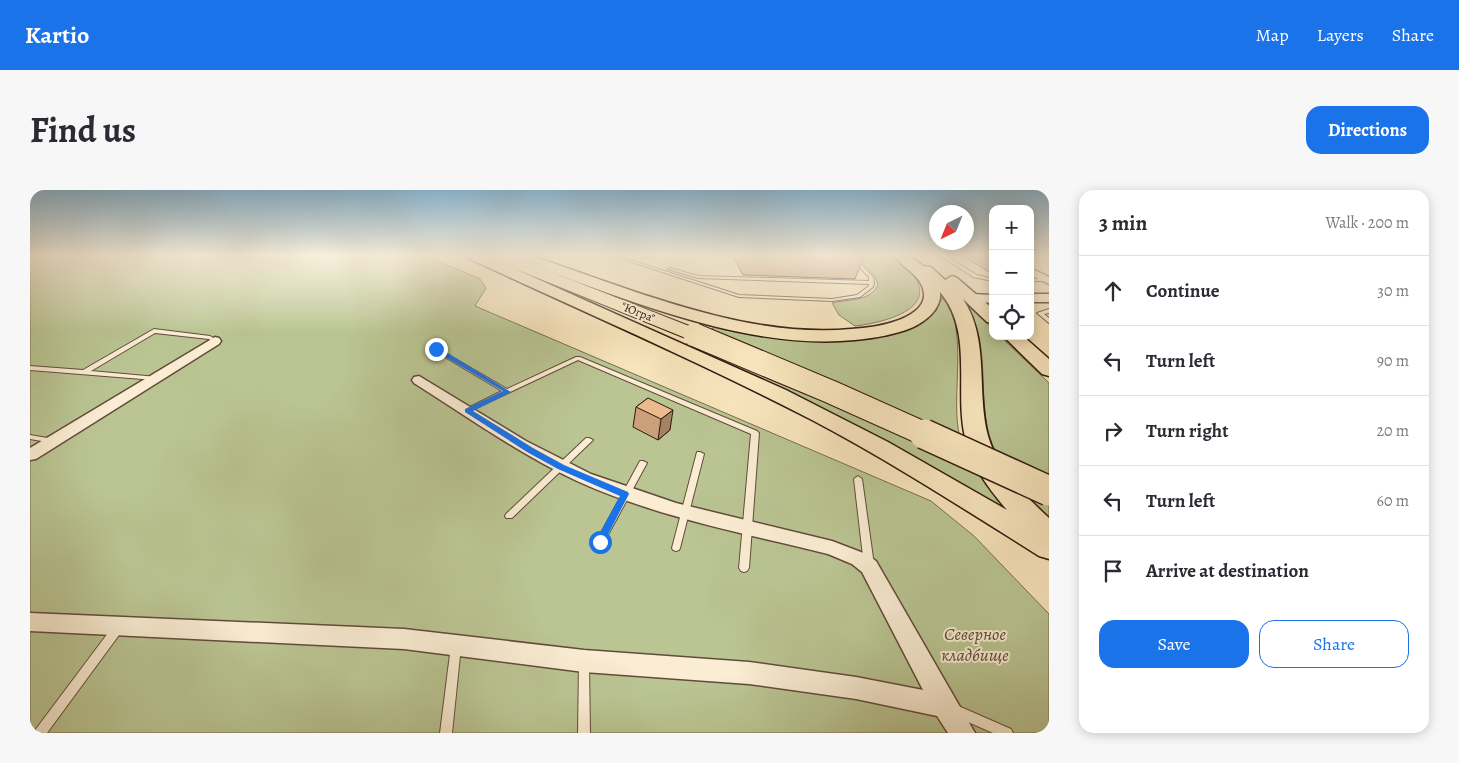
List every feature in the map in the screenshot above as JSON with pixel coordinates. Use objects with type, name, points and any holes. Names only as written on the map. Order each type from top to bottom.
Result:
[{"type":"highway","name":"\"Югра\"","points":[[561,281],[831,392],[1049,491]]},
{"type":"main road","points":[[531,281],[769,389],[820,415],[919,469],[1049,548]]},
{"type":"main road","points":[[595,281],[710,320],[760,331],[824,336],[861,334],[894,328],[916,318],[928,308],[932,294],[928,281]]},
{"type":"main road","points":[[942,281],[989,315]]},
{"type":"main road","points":[[946,281],[962,297],[989,299]]},
{"type":"main road","points":[[962,297],[961,311],[966,326],[972,422],[984,458],[1012,498],[1049,534]]},
{"type":"main road","points":[[1034,298],[1049,298]]},
{"type":"main road","points":[[1016,340],[1049,370]]},
{"type":"street","points":[[30,455],[215,341]]},
{"type":"street","points":[[419,380],[530,450],[561,467],[625,494],[684,512],[846,552],[859,559],[869,567],[945,706],[962,733]]},
{"type":"street","points":[[30,622],[118,628],[404,639],[584,661],[749,673],[856,688],[945,706]]},
{"type":"lane","points":[[694,281],[739,296],[832,300],[862,294],[868,290],[872,283],[825,281]]},
{"type":"lane","points":[[841,282],[860,288],[865,292],[862,294]]},
{"type":"lane","points":[[1049,311],[1040,313],[1049,321]]},
{"type":"lane","points":[[85,372],[154,331],[210,338],[215,341]]},
{"type":"lane","points":[[436,349],[508,392]]},
{"type":"lane","points":[[468,410],[578,358],[754,433],[744,568]]},
{"type":"lane","points":[[30,368],[156,379]]},
{"type":"lane","points":[[30,437],[53,441]]},
{"type":"lane","points":[[509,516],[589,440]]},
{"type":"lane","points":[[676,548],[700,454]]},
{"type":"lane","points":[[600,542],[643,463]]},
{"type":"lane","points":[[858,479],[869,567]]},
{"type":"lane","points":[[40,733],[118,628]]},
{"type":"lane","points":[[446,733],[456,646]]},
{"type":"lane","points":[[584,661],[584,733]]},
{"type":"lane","points":[[945,706],[1007,733]]},
{"type":"green space","name":"Северное кладбище","points":[[30,281],[482,281],[486,288],[475,306],[931,501],[974,536],[1049,614],[1049,733],[30,733]]},
{"type":"green space","points":[[877,281],[917,281],[920,292],[917,301],[899,315],[864,325],[855,326],[839,315],[832,303],[864,297],[870,294],[878,285]]},
{"type":"green space","points":[[942,298],[951,310],[956,326],[958,344],[957,422],[960,437],[973,466],[1005,509],[683,346],[717,326],[794,339],[923,321],[936,311]]},
{"type":"green space","points":[[971,309],[989,325],[989,340],[1004,340],[1049,383],[1049,521],[1032,503],[1005,468],[992,445],[984,403],[982,355],[975,324],[969,310]]},
{"type":"building","points":[[648,398],[673,410],[661,419],[636,407]]},
{"type":"route","points":[[436,349],[508,392],[468,410],[530,450],[561,467],[625,494],[600,542]]}]
